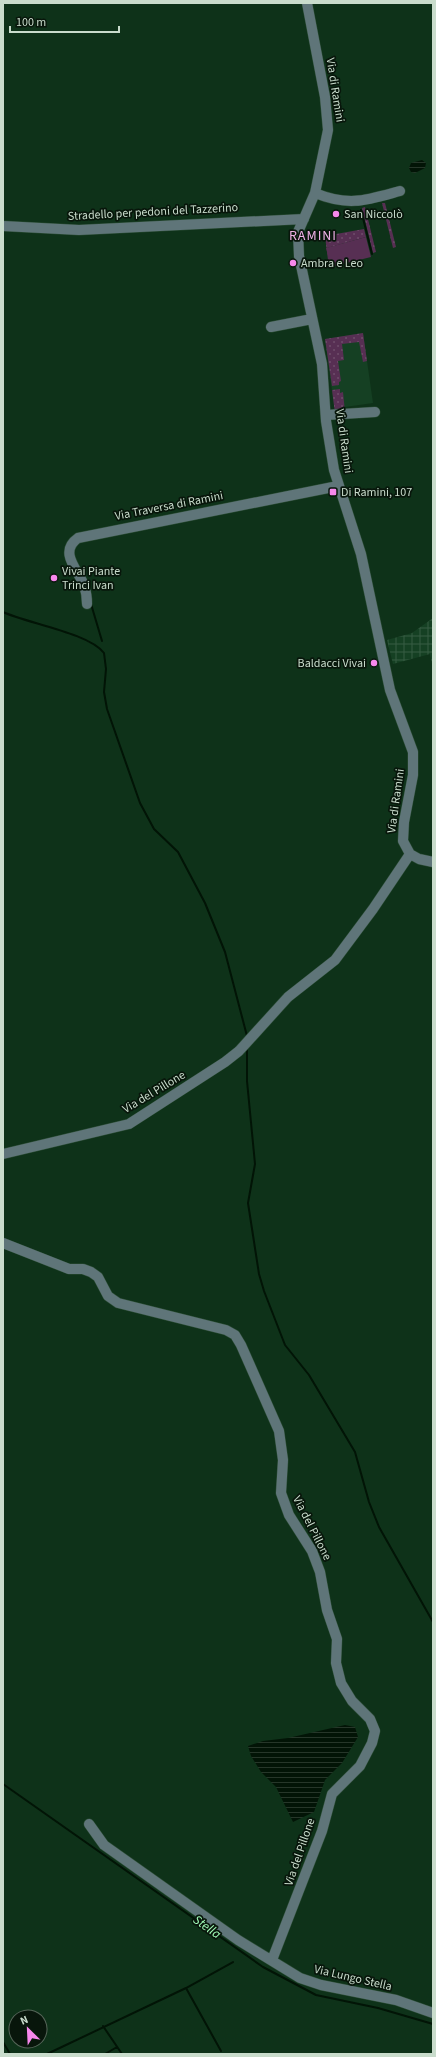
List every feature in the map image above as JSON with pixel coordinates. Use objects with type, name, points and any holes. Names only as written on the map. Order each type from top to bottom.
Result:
[{"type":"street","name":"Via di Ramini","points":[[307,3],[328,122],[315,193],[298,232],[298,246],[322,364],[330,454],[338,486],[360,554],[390,690],[412,748],[413,775],[403,833],[404,846],[410,854]]},
{"type":"street","points":[[315,193],[333,200],[354,202],[400,191]]},
{"type":"street","name":"Stradello per pedoni del Tazzerino","points":[[3,226],[79,230],[304,219]]},
{"type":"street","points":[[271,327],[312,319]]},
{"type":"street","points":[[326,416],[375,412]]},
{"type":"street","name":"Via Traversa di Ramini","points":[[87,604],[84,584],[71,563],[69,554],[71,544],[81,537],[338,486]]},
{"type":"street","points":[[410,854],[433,862]]},
{"type":"street","name":"Via del Pillone","points":[[3,1154],[93,1134],[129,1124],[207,1075],[239,1051],[288,997],[320,974],[338,957],[410,854]]},
{"type":"street","name":"Via del Pillone","points":[[3,1243],[69,1269],[83,1269],[91,1272],[98,1277],[108,1296],[118,1303],[233,1333],[241,1344],[277,1426],[283,1454],[281,1488],[282,1498],[289,1516],[312,1551],[320,1572],[327,1610],[337,1639],[336,1663],[343,1688],[372,1723],[374,1735],[369,1750],[360,1766],[332,1794],[322,1831],[272,1960]]},
{"type":"street","name":"Via Lungo Stella","points":[[89,1824],[104,1845],[238,1940],[303,1980],[396,2000],[433,2013]]},
{"type":"shaded area","points":[[422,160],[426,163],[425,168],[415,173],[411,172],[409,168],[411,163]]},
{"type":"shaded area","points":[[382,203],[385,203],[396,247],[393,248]]},
{"type":"shaded area","points":[[365,207],[376,252],[373,253],[362,208]]},
{"type":"shaded area","points":[[364,229],[366,237],[327,248],[331,267],[329,268],[325,236]]},
{"type":"shaded area","points":[[366,237],[371,257],[331,267],[326,248]]},
{"type":"shaded area","points":[[363,333],[373,403],[345,407],[345,412],[335,413],[325,339]]},
{"type":"shaded area","points":[[363,333],[367,361],[363,362],[359,342],[342,344],[344,360],[338,361],[341,381],[339,382],[339,385],[332,386],[325,339]]},
{"type":"shaded area","points":[[340,389],[340,393],[343,392],[345,412],[335,413],[332,390]]},
{"type":"shaded area","points":[[433,618],[433,669],[430,654],[393,664],[387,640],[412,633]]},
{"type":"shaded area","points":[[345,1725],[355,1727],[358,1737],[342,1763],[325,1780],[314,1812],[293,1822],[276,1787],[261,1772],[251,1756],[248,1746],[263,1741],[288,1738]]},
{"type":"waterway","points":[[361,210],[372,254]]},
{"type":"waterway","points":[[91,604],[102,641]]},
{"type":"waterway","points":[[3,612],[72,634],[96,646],[104,653],[106,669],[104,692],[107,709],[140,803],[154,829],[178,852],[205,903],[225,952],[247,1036]]},
{"type":"waterway","points":[[247,1049],[247,1081],[255,1164],[248,1203],[259,1274],[264,1291],[285,1345],[309,1375],[355,1452],[369,1502],[379,1527],[433,1622]]},
{"type":"waterway","name":"Stella","points":[[3,1784],[263,1967],[316,1995],[378,2008],[433,2024]]},
{"type":"waterway","points":[[47,2054],[186,1988],[233,1962]]},
{"type":"waterway","points":[[186,1988],[221,2051]]},
{"type":"waterway","points":[[103,2026],[122,2054]]},
{"type":"waterway","points":[[3,2042],[10,2054]]},
{"type":"waterway","points":[[105,2054],[117,2047]]},
{"type":"place","name":"San Niccolò","points":[[336,214]]},
{"type":"place","name":"Ambra e Leo","points":[[293,263]]},
{"type":"place","name":"Di Ramini, 107","points":[[333,492]]},
{"type":"place","name":"Vivai Piante Trinci Ivan","points":[[54,578]]},
{"type":"place","name":"Baldacci Vivai","points":[[374,663]]},
{"type":"district","name":"RAMINI","points":[[313,236]]}]
